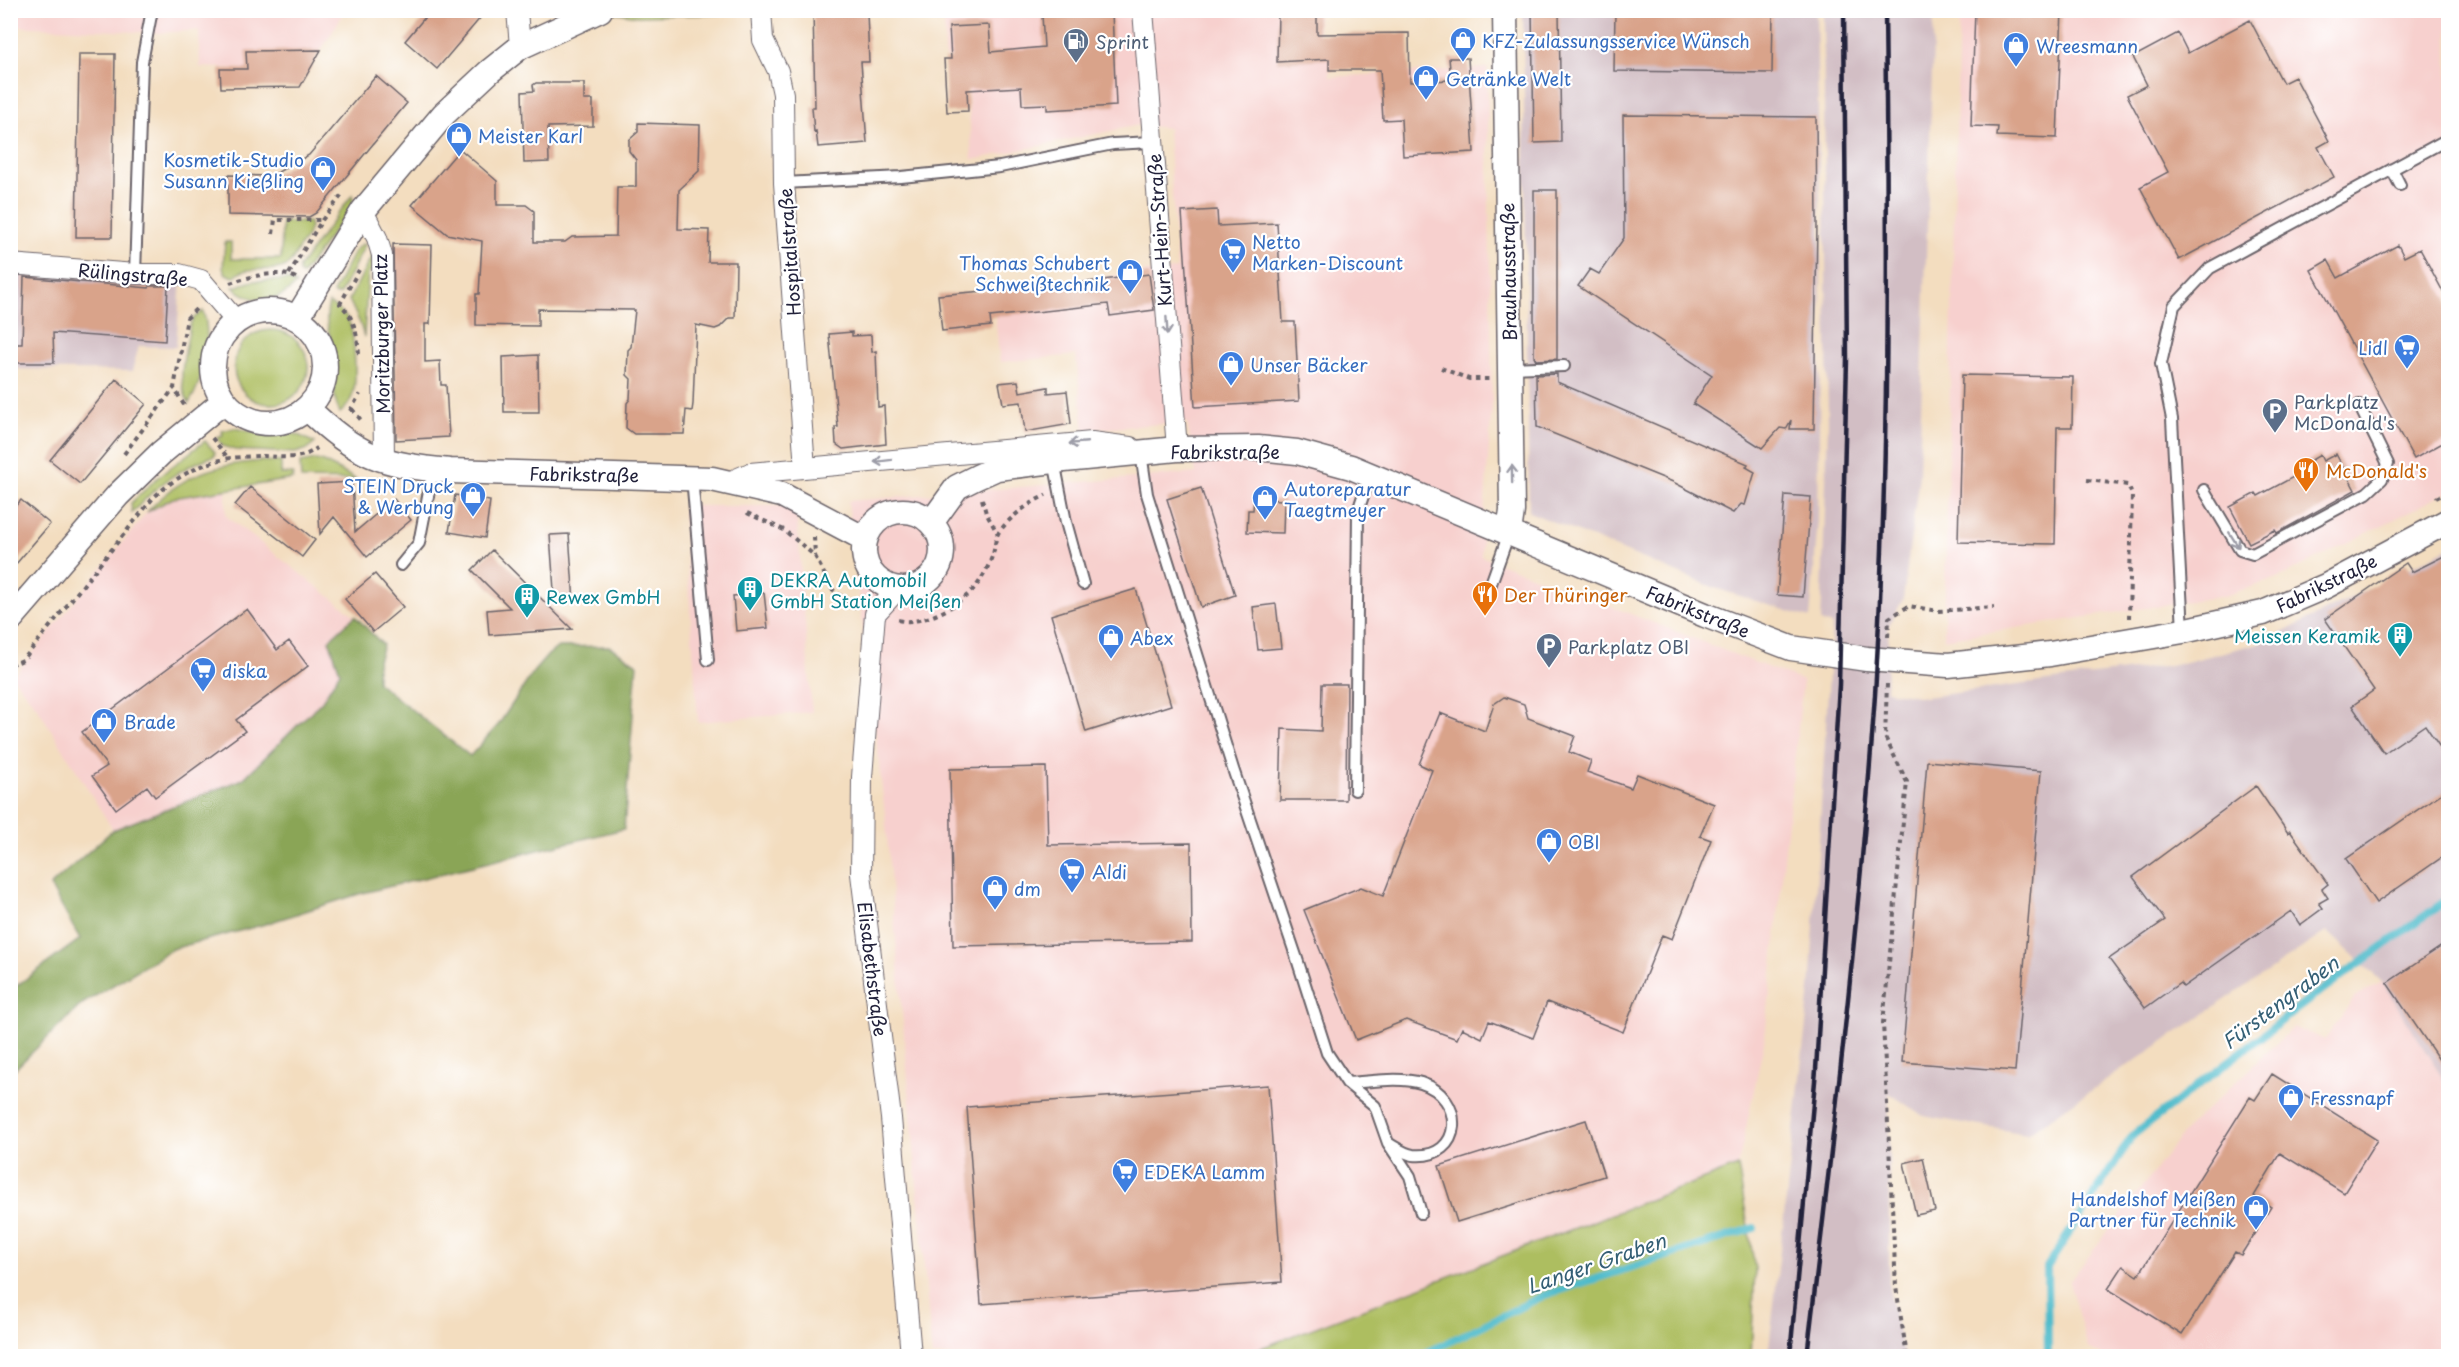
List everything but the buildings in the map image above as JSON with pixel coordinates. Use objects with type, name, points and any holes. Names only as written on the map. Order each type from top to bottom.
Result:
[{"type":"street","points":[[517,10],[520,47]]},
{"type":"street","points":[[297,318],[363,211],[444,114],[490,71],[520,47],[600,10]]},
{"type":"street","name":"Hospitalstraße","points":[[761,10],[763,40],[778,71],[783,94],[784,183],[805,468]]},
{"type":"street","name":"Kurt-Hein-Straße","points":[[1143,10],[1152,142],[1158,451]]},
{"type":"street","name":"Brauhausstraße","points":[[1505,10],[1512,511],[1509,532]]},
{"type":"street","name":"Moritzburger Platz","points":[[363,211],[377,237],[382,255],[384,461]]},
{"type":"street","name":"Rülingstraße","points":[[10,264],[135,274],[179,274],[201,280],[236,321]]},
{"type":"street","points":[[264,311],[286,313],[297,318],[317,338],[323,351],[325,367],[320,392],[307,408],[294,417],[279,422],[262,423],[245,418],[224,401],[215,384],[213,360],[216,347],[236,321],[247,315],[264,311]]},
{"type":"street","points":[[10,620],[118,495],[161,453],[224,401]]},
{"type":"street","name":"Fabrikstraße","points":[[307,408],[332,432],[360,451],[410,468],[692,477],[729,482],[782,495],[865,539]]},
{"type":"street","points":[[729,482],[750,473],[1092,442],[1158,451]]},
{"type":"street","name":"Fabrikstraße","points":[[931,523],[957,488],[997,468],[1158,451],[1258,448],[1297,453],[1323,458],[1370,475],[1705,615],[1791,648],[1867,659],[1948,665],[2050,654],[2183,631],[2263,613],[2326,586],[2448,521]]},
{"type":"street","points":[[892,512],[915,513],[931,523],[939,534],[942,547],[941,561],[935,573],[914,588],[898,589],[886,585],[875,577],[867,566],[864,553],[865,539],[870,529],[881,518],[892,512]]},
{"type":"street","points":[[875,614],[898,589]]},
{"type":"street","name":"Elisabethstraße","points":[[875,614],[862,777],[861,874],[891,1118],[911,1356]]},
{"type":"lane","points":[[135,274],[142,62],[152,10]]},
{"type":"lane","points":[[2183,631],[2172,419],[2161,364],[2174,306],[2210,268],[2448,139]]},
{"type":"lane","points":[[784,183],[901,177],[1000,166],[1113,144],[1152,142]]},
{"type":"lane","points":[[2392,169],[2400,185]]},
{"type":"lane","points":[[1510,373],[1564,366]]},
{"type":"lane","points":[[2204,490],[2240,550],[2253,554],[2367,493],[2382,479],[2388,464],[2359,405]]},
{"type":"lane","points":[[1158,451],[1147,495],[1233,769],[1327,1053],[1347,1083],[1375,1106],[1388,1143],[1410,1176],[1421,1212]]},
{"type":"lane","points":[[1054,461],[1066,522],[1083,584]]},
{"type":"lane","points":[[401,565],[419,543],[433,470]]},
{"type":"lane","points":[[1355,790],[1358,511],[1370,475]]},
{"type":"lane","points":[[692,477],[708,660]]},
{"type":"lane","points":[[1488,592],[1509,532]]},
{"type":"lane","points":[[1347,1083],[1397,1080],[1421,1083],[1439,1092],[1451,1108],[1455,1124],[1451,1140],[1432,1154],[1410,1155],[1388,1143]]},
{"type":"path","points":[[230,283],[249,276],[289,274],[322,220],[349,187]]},
{"type":"path","points":[[273,234],[275,220],[322,220]]},
{"type":"path","points":[[360,362],[355,324],[349,312],[340,304],[377,237]]},
{"type":"path","points":[[185,406],[174,387],[187,318],[199,306]]},
{"type":"path","points":[[1441,368],[1469,379],[1510,373]]},
{"type":"path","points":[[348,414],[360,396],[360,388]]},
{"type":"path","points":[[10,665],[22,660],[146,506],[165,486],[199,467],[228,459],[263,456],[293,459],[315,450],[325,456]]},
{"type":"path","points":[[2087,480],[2128,484],[2132,495],[2128,640]]},
{"type":"path","points":[[741,510],[784,530],[815,556],[832,589],[858,609],[906,622],[933,616],[960,602],[980,582],[993,555],[998,534],[1027,504],[1060,489]]},
{"type":"path","points":[[1888,641],[1889,618],[1909,606],[1938,611],[1994,607]]},
{"type":"path","points":[[1887,677],[1885,737],[1907,782],[1883,1023],[1896,1287],[1907,1356]]},
{"type":"shaded area","points":[[10,11],[345,11],[321,50],[247,51],[247,69],[200,67],[199,30],[159,33],[11,26]]},
{"type":"shaded area","points":[[944,11],[1318,11],[1318,56],[1329,56],[1330,77],[1487,68],[1492,405],[1481,556],[1803,681],[1765,1038],[1738,1166],[1240,1356],[932,1356],[885,814],[848,501],[1196,473],[1187,422],[1084,430],[1076,355],[1000,362],[992,289],[1177,269],[1168,128],[1139,125],[972,160],[966,57],[945,58]]},
{"type":"shaded area","points":[[1523,11],[1816,11],[1821,259],[1818,520],[1810,618],[1715,588],[1529,512]]},
{"type":"shaded area","points":[[1823,11],[1934,11],[1919,475],[1903,599],[1889,625],[1886,691],[1925,697],[2179,664],[2266,641],[2448,548],[2448,1087],[2382,982],[2327,931],[2027,1134],[1923,1116],[1889,1093],[1889,1288],[1904,1356],[1768,1356],[1810,989],[1832,625],[1821,622],[1828,425]]},
{"type":"shaded area","points":[[1959,11],[2448,11],[2448,492],[2278,578],[2224,596],[1944,639]]},
{"type":"shaded area","points":[[10,270],[181,280],[176,347],[139,346],[132,371],[11,369]]},
{"type":"shaded area","points":[[226,489],[226,516],[355,616],[329,640],[340,672],[322,700],[243,779],[113,830],[37,707],[13,677],[147,512],[173,498]]},
{"type":"shaded area","points":[[683,506],[796,506],[812,712],[698,722]]},
{"type":"shaded area","points":[[2382,982],[2448,1087],[2448,1356],[2104,1356],[2088,1348],[2069,1282],[2188,1127],[2294,1027],[2325,1040],[2354,998]]},
{"type":"green space","points":[[729,10],[729,14],[637,16],[608,11]]},
{"type":"green space","points":[[352,195],[354,203],[302,275],[299,267]]},
{"type":"green space","points":[[282,222],[308,222],[310,225],[307,236],[291,262],[278,269],[247,270],[234,277],[226,274],[223,268],[225,242],[231,242],[231,259],[281,259]]},
{"type":"green space","points":[[362,244],[365,245],[340,294],[336,295],[333,293],[355,250]]},
{"type":"green space","points":[[375,250],[376,267],[368,273],[364,337],[349,300]]},
{"type":"green space","points":[[287,280],[296,284],[289,291],[265,300],[249,297],[233,287],[253,281]]},
{"type":"green space","points":[[329,303],[347,318],[353,344],[355,378],[353,394],[348,405],[340,413],[335,400],[334,355],[327,319]]},
{"type":"green space","points":[[203,311],[207,333],[205,358],[199,382],[189,403],[183,385],[184,355],[190,325],[194,318]]},
{"type":"green space","points":[[271,330],[285,333],[297,341],[305,353],[308,367],[305,381],[297,393],[285,401],[271,404],[257,401],[245,393],[237,381],[234,367],[237,353],[245,341],[257,333]]},
{"type":"green space","points":[[234,428],[262,434],[296,434],[315,443],[308,449],[295,453],[235,450],[223,446],[217,438],[223,436],[222,431]]},
{"type":"green space","points":[[205,441],[215,452],[214,456],[169,478],[132,513],[131,503],[157,478]]},
{"type":"green space","points":[[316,460],[357,480],[301,479],[300,463]]},
{"type":"green space","points":[[261,461],[281,462],[281,474],[293,474],[293,479],[173,498],[147,512],[172,489],[198,474],[227,465]]},
{"type":"green space","points":[[355,616],[383,645],[377,664],[377,682],[470,756],[499,724],[534,671],[558,647],[609,646],[637,664],[624,829],[359,894],[262,925],[172,949],[82,1004],[11,1073],[11,990],[80,939],[50,886],[113,830],[243,779],[322,701],[340,672],[329,640]]},
{"type":"green space","points":[[1738,1166],[1755,1269],[1751,1356],[1549,1356],[1540,1353],[1533,1356],[1240,1356]]},
{"type":"waterway","name":"Fürstengraben","points":[[2048,1356],[2047,1267],[2133,1135],[2314,996],[2448,899]]},
{"type":"waterway","name":"Langer Graben","points":[[1420,1356],[1545,1295],[1754,1228]]},
{"type":"railway","points":[[1790,1356],[1816,1070],[1839,685],[1847,359],[1844,10]]},
{"type":"railway","points":[[1807,1356],[1854,944],[1869,778],[1880,609],[1886,353],[1885,10]]},
{"type":"place","name":"KFZ-Zulassungsservice Wünsch","points":[[1463,63]]},
{"type":"place","name":"Sprint","points":[[1076,64]]},
{"type":"place","name":"Wreesmann","points":[[2016,68]]},
{"type":"place","name":"Getränke Welt","points":[[1426,101]]},
{"type":"place","name":"Meister Karl","points":[[459,158]]},
{"type":"place","name":"Kosmetik-Studio Susann Kießling","points":[[323,192]]},
{"type":"place","name":"Netto Marken-Discount","points":[[1233,274]]},
{"type":"place","name":"Thomas Schubert Schweißtechnik","points":[[1130,295]]},
{"type":"place","name":"Lidl","points":[[2407,370]]},
{"type":"place","name":"Unser Bäcker","points":[[1231,387]]},
{"type":"place","name":"Parkplatz McDonald's","points":[[2275,434]]},
{"type":"place","name":"McDonald's","points":[[2306,493]]},
{"type":"place","name":"STEIN Druck & Werbung","points":[[473,518]]},
{"type":"place","name":"Autoreparatur Taegtmeyer","points":[[1265,521]]},
{"type":"place","name":"DEKRA Automobil GmbH Station Meißen","points":[[750,612]]},
{"type":"place","name":"Der Thüringer","points":[[1485,617]]},
{"type":"place","name":"Rewex GmbH","points":[[527,619]]},
{"type":"place","name":"Meissen Keramik","points":[[2400,658]]},
{"type":"place","name":"Abex","points":[[1111,660]]},
{"type":"place","name":"Parkplatz OBI","points":[[1549,669]]},
{"type":"place","name":"diska","points":[[203,693]]},
{"type":"place","name":"Brade","points":[[104,744]]},
{"type":"place","name":"OBI","points":[[1549,864]]},
{"type":"place","name":"Aldi","points":[[1072,894]]},
{"type":"place","name":"dm","points":[[995,911]]},
{"type":"place","name":"Fressnapf","points":[[2291,1120]]},
{"type":"place","name":"EDEKA Lamm","points":[[1125,1194]]},
{"type":"place","name":"Handelshof Meißen Partner für Technik","points":[[2256,1231]]}]
